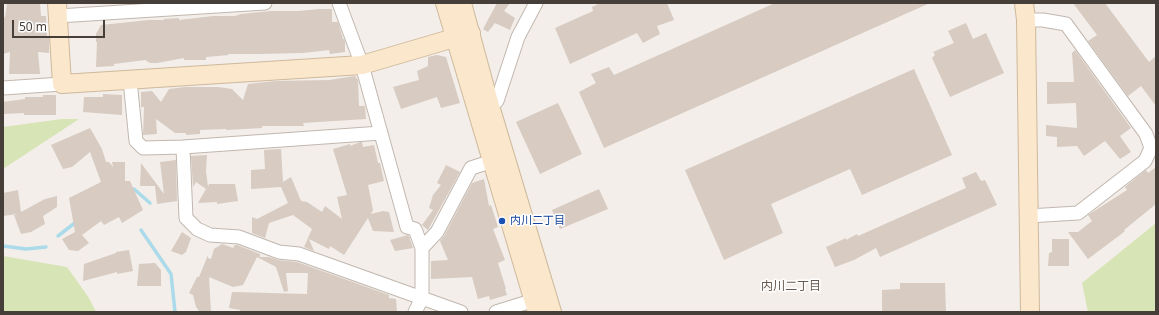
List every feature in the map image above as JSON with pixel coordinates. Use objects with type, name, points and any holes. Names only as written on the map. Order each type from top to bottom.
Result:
[{"type":"street","points":[[62,84],[57,10],[265,3]]},
{"type":"street","points":[[339,3],[362,65],[407,227],[415,229],[422,248],[422,298],[415,312]]},
{"type":"street","points":[[445,3],[463,36],[490,106],[499,159]]},
{"type":"street","points":[[462,3],[463,36],[542,305],[496,312]]},
{"type":"street","points":[[490,106],[497,101],[518,37],[536,3]]},
{"type":"street","points":[[1028,216],[1078,213],[1145,161],[1151,148],[1146,134],[1066,24],[1043,20],[1025,11],[1028,216],[1030,312]]},
{"type":"street","points":[[3,88],[362,65],[463,36]]},
{"type":"street","points":[[130,80],[136,141],[142,148],[183,147],[381,133]]},
{"type":"street","points":[[183,147],[186,218],[196,229],[210,236],[239,236],[279,252],[299,254],[461,312]]},
{"type":"street","points":[[422,248],[437,232],[471,168],[499,159]]},
{"type":"green space","points":[[62,119],[79,119],[3,169],[3,127]]},
{"type":"green space","points":[[1156,223],[1156,312],[1088,312],[1082,283]]},
{"type":"green space","points":[[3,256],[67,267],[89,298],[96,312],[3,312]]},
{"type":"building","points":[[7,3],[40,3],[41,16],[46,16],[47,37],[49,37],[49,53],[38,52],[40,74],[9,74],[10,52],[3,54],[3,18],[5,17]]},
{"type":"building","points":[[497,3],[510,3],[504,11],[515,18],[510,30],[495,23],[488,32],[483,29]]},
{"type":"building","points":[[600,3],[667,3],[674,20],[657,26],[660,34],[643,43],[637,33],[570,64],[555,28],[593,11],[592,7]]},
{"type":"building","points":[[775,3],[930,3],[604,148],[579,92],[596,83],[591,74],[609,67],[614,75]]},
{"type":"building","points":[[1073,3],[1105,3],[1149,62],[1156,56],[1156,106],[1141,86],[1128,96],[1088,41],[1097,35]]},
{"type":"building","points":[[332,9],[332,22],[338,22],[345,42],[345,52],[330,54],[329,50],[303,53],[228,54],[229,55],[206,57],[206,60],[184,60],[184,58],[150,63],[145,60],[114,64],[114,66],[96,67],[96,34],[101,25],[149,20],[179,18],[179,20],[213,16],[235,16],[271,11]]},
{"type":"building","points":[[966,23],[973,39],[986,33],[1004,73],[950,97],[932,58],[935,55],[933,52],[954,43],[948,31]]},
{"type":"building","points":[[1075,50],[1131,128],[1120,136],[1131,152],[1120,159],[1105,141],[1084,156],[1077,146],[1057,147],[1057,137],[1046,136],[1046,125],[1077,128],[1076,103],[1047,104],[1047,82],[1074,82],[1072,53]]},
{"type":"building","points":[[437,55],[446,57],[460,103],[441,108],[437,97],[401,109],[393,87],[419,80],[417,71],[428,66],[428,57]]},
{"type":"building","points":[[914,69],[952,155],[862,195],[850,169],[771,204],[783,233],[724,260],[685,170]]},
{"type":"building","points":[[355,76],[358,80],[359,106],[365,106],[366,119],[303,123],[304,126],[262,126],[262,128],[200,130],[200,134],[186,135],[186,133],[175,133],[156,119],[157,134],[143,135],[144,107],[141,107],[141,92],[152,91],[161,102],[169,89],[185,87],[218,87],[232,89],[243,100],[248,84],[275,81],[329,80]]},
{"type":"building","points":[[103,94],[122,95],[122,115],[83,112],[84,97],[103,97]]},
{"type":"building","points":[[43,95],[56,95],[56,115],[24,115],[24,113],[3,114],[3,102],[25,99],[25,97],[43,97]]},
{"type":"building","points":[[558,103],[582,154],[540,174],[516,122]]},
{"type":"building","points":[[90,128],[102,149],[106,162],[109,162],[113,167],[112,162],[125,162],[125,181],[130,181],[143,210],[122,223],[119,217],[104,225],[101,221],[82,235],[89,243],[78,251],[69,250],[62,239],[75,232],[69,198],[101,182],[90,152],[72,167],[63,169],[51,145]]},
{"type":"building","points":[[362,142],[363,147],[374,145],[384,181],[368,185],[373,210],[371,214],[383,211],[389,212],[394,232],[373,231],[368,218],[344,255],[330,246],[329,249],[309,239],[314,251],[304,247],[312,229],[293,215],[269,223],[265,238],[252,233],[252,217],[257,219],[288,203],[281,187],[251,189],[251,170],[265,169],[264,150],[281,149],[283,182],[291,177],[301,201],[307,202],[322,212],[325,206],[342,219],[337,197],[347,195],[333,149],[350,144],[350,146]]},
{"type":"building","points":[[207,155],[206,171],[208,187],[209,184],[235,184],[238,201],[217,204],[217,202],[198,203],[206,189],[196,182],[193,187],[191,156]]},
{"type":"building","points":[[176,160],[177,201],[157,204],[155,186],[140,186],[141,163],[164,194],[160,162]]},
{"type":"building","points":[[446,165],[460,172],[428,230],[422,225],[433,210],[429,208],[433,195],[441,185],[437,183]]},
{"type":"building","points":[[1156,167],[1156,204],[1124,230],[1125,231],[1088,259],[1068,232],[1078,232],[1092,221],[1088,215],[1127,190],[1125,187],[1146,170],[1148,173]]},
{"type":"building","points":[[976,172],[981,181],[985,180],[997,205],[880,257],[876,248],[854,260],[835,267],[826,247],[846,238],[846,240],[857,234],[858,236],[966,188],[962,178]]},
{"type":"building","points":[[484,179],[489,206],[491,205],[498,227],[493,229],[505,260],[498,263],[507,295],[490,300],[489,296],[478,299],[472,277],[431,279],[431,261],[448,260],[440,241],[472,183]]},
{"type":"building","points":[[599,189],[608,209],[560,229],[552,210]]},
{"type":"building","points":[[18,190],[21,212],[45,199],[57,196],[57,207],[43,216],[45,224],[31,232],[21,234],[14,215],[17,214],[3,216],[3,193]]},
{"type":"building","points":[[182,232],[191,238],[186,252],[182,255],[171,251]]},
{"type":"building","points":[[408,235],[413,248],[395,251],[390,240]]},
{"type":"building","points":[[1052,239],[1069,239],[1069,266],[1048,266],[1049,253],[1052,252]]},
{"type":"building","points":[[222,244],[233,248],[237,245],[260,254],[260,257],[269,257],[278,260],[297,262],[389,295],[389,298],[396,299],[397,312],[240,312],[240,310],[229,308],[232,292],[307,294],[308,273],[286,273],[288,291],[284,292],[276,267],[257,257],[243,285],[233,287],[209,277],[211,312],[200,312],[196,307],[193,295],[189,293],[197,277],[199,277],[208,255],[208,258],[211,259],[214,249]]},
{"type":"building","points":[[129,250],[133,271],[117,274],[117,272],[83,281],[84,264],[116,252]]},
{"type":"building","points":[[155,263],[161,270],[161,286],[137,286],[139,264]]},
{"type":"building","points":[[900,283],[945,283],[946,312],[882,312],[882,290],[900,289]]},
{"type":"waterway","points":[[130,191],[134,189],[150,203]]},
{"type":"waterway","points":[[58,236],[76,222]]},
{"type":"waterway","points":[[141,230],[171,274],[175,312]]},
{"type":"waterway","points":[[3,246],[26,249],[46,247]]},
{"type":"place","name":"内川二丁目","points":[[502,221]]},
{"type":"district","name":"内川二丁目","points":[[791,287]]}]
